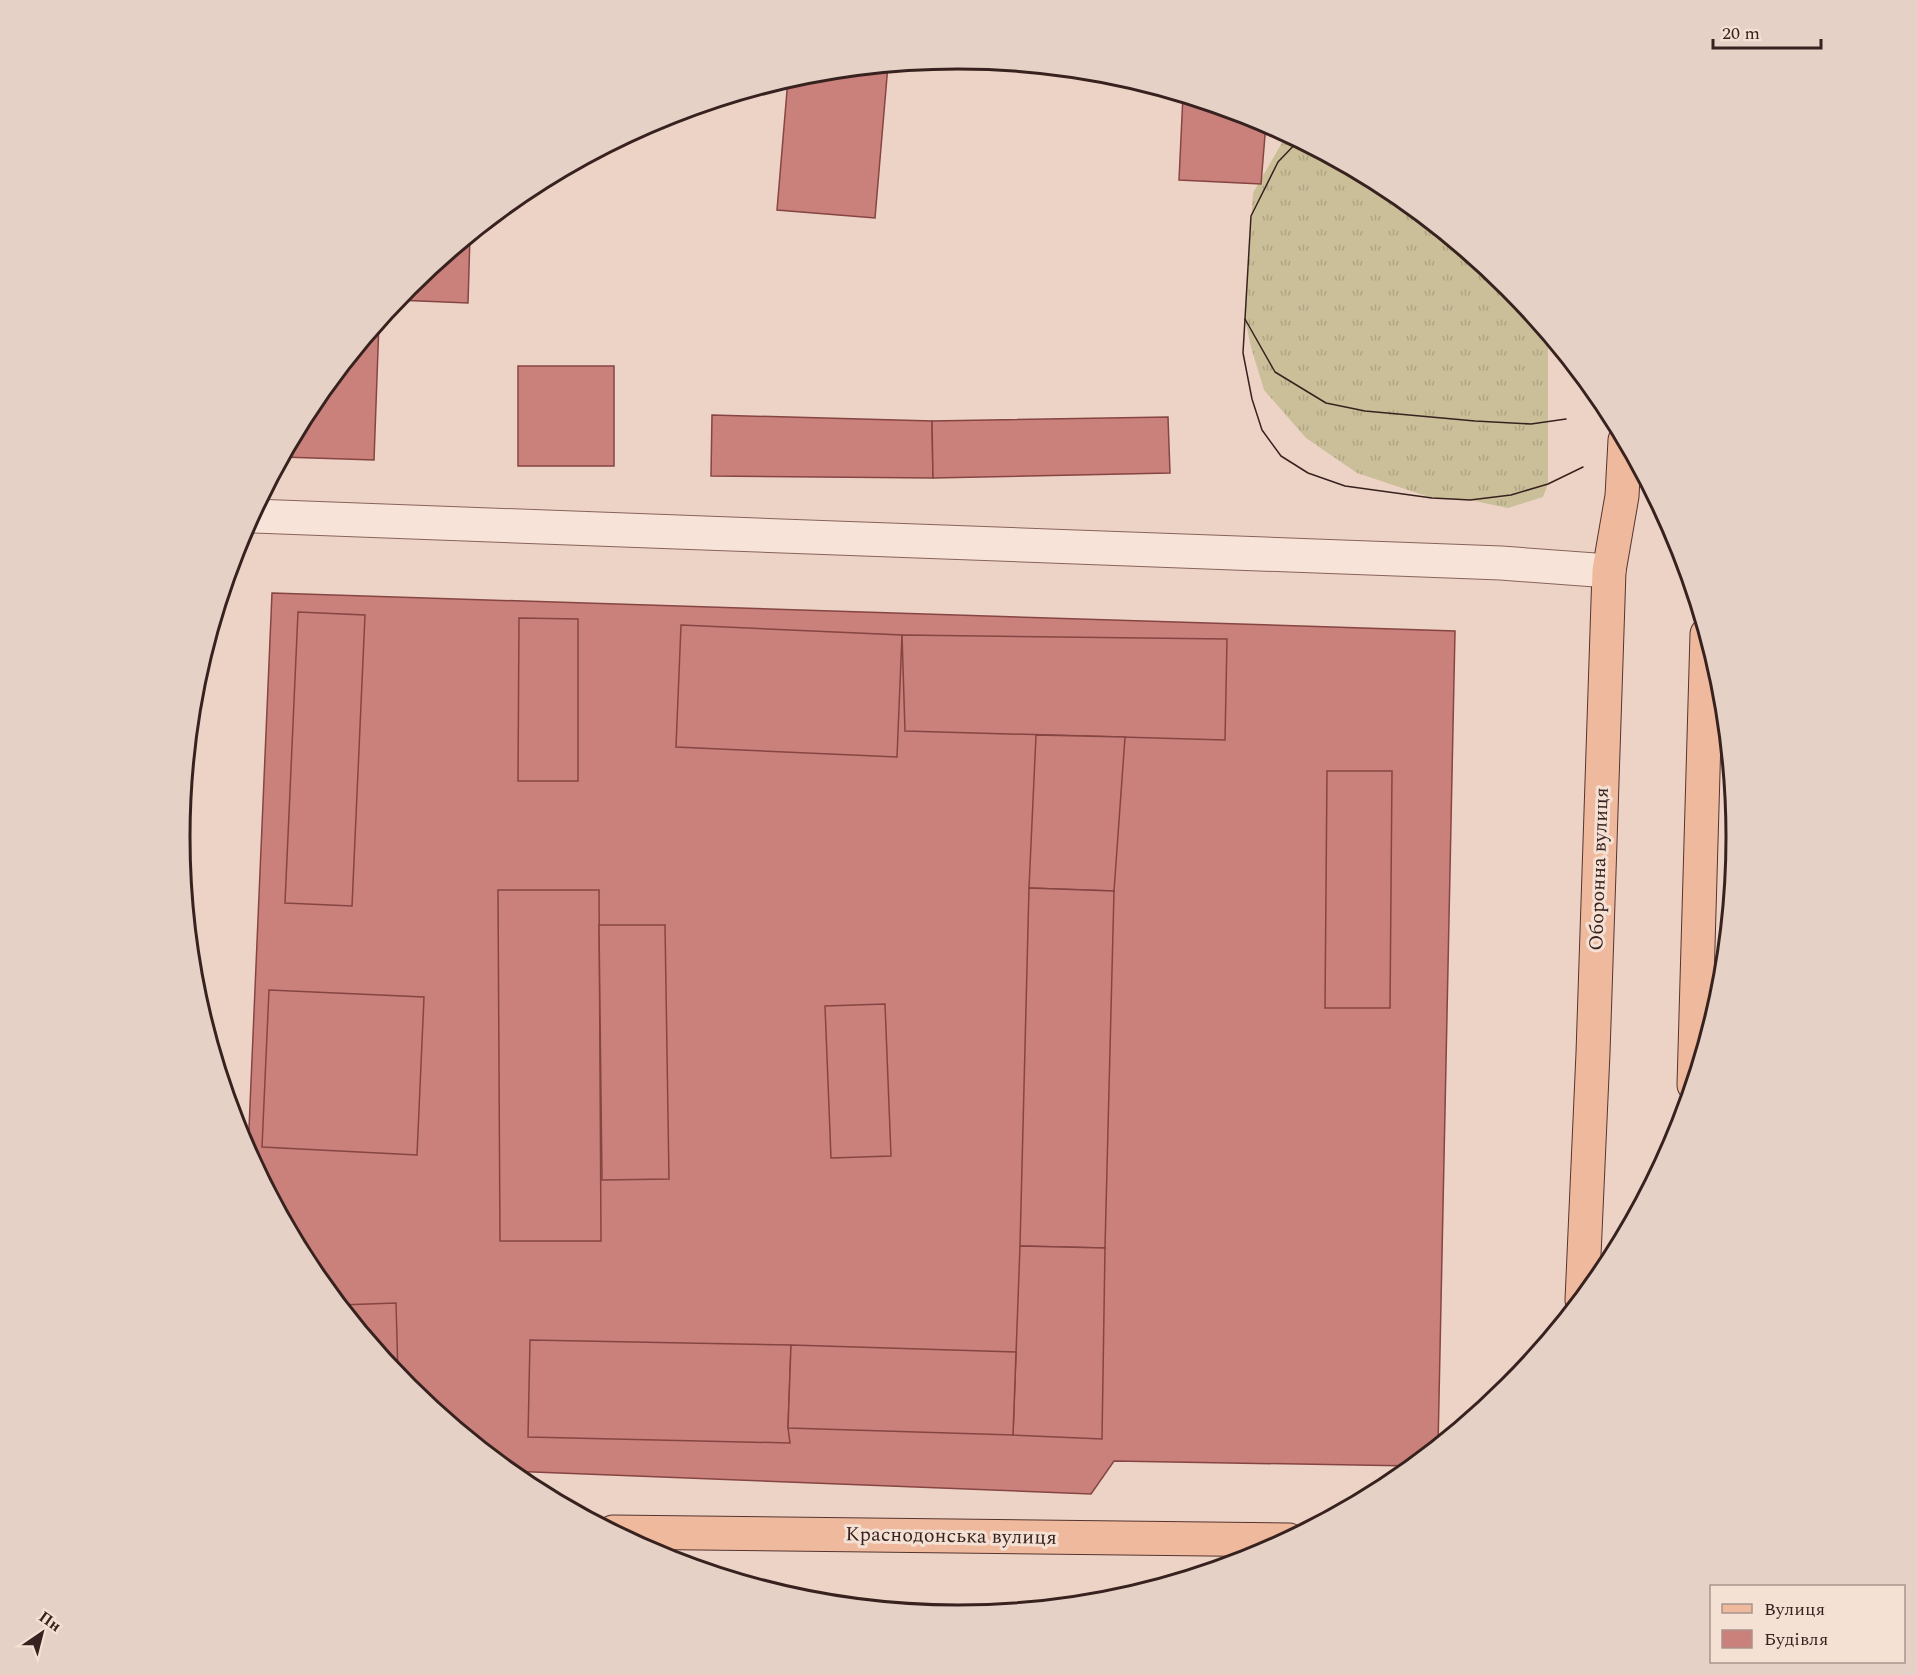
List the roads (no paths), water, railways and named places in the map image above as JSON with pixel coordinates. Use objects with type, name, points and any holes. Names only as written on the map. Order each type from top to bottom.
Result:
[{"type":"main road","name":"Оборонна вулиця","points":[[1583,1284],[1609,571],[1622,496],[1624,454]]},
{"type":"main road","points":[[1695,1056],[1706,662]]},
{"type":"main road","name":"Краснодонська вулиця","points":[[630,1532],[1271,1540]]},
{"type":"street","points":[[260,516],[1501,564],[1609,571]]},
{"type":"tram line","points":[[1293,146],[1278,162],[1251,216],[1243,353],[1252,399],[1262,430],[1281,456],[1308,473],[1345,486],[1432,498],[1470,500],[1511,495],[1548,484],[1583,467]]},
{"type":"tram line","points":[[1245,319],[1275,372],[1326,403],[1365,411],[1475,421],[1531,424],[1566,419]]}]
